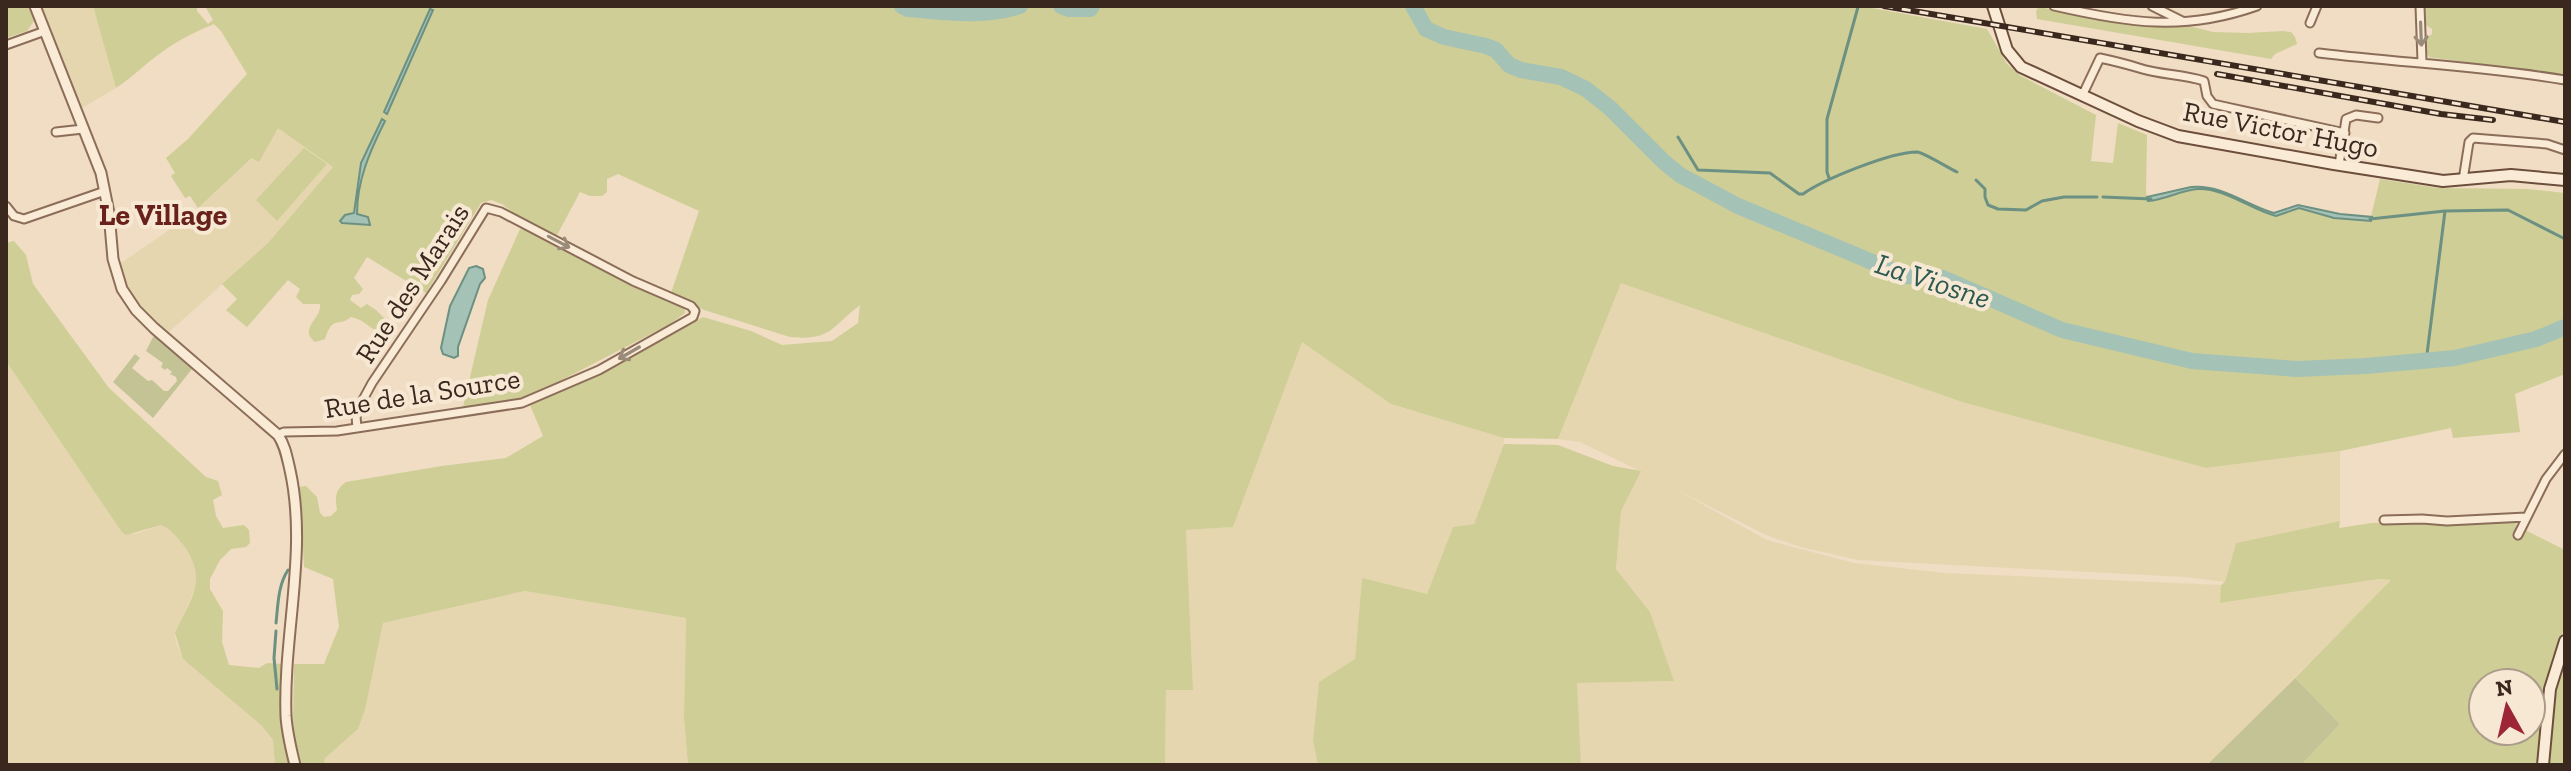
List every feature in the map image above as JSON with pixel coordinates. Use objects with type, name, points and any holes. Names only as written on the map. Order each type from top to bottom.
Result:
[{"type":"main road","name":"Rue Victor Hugo","points":[[1994,8],[2007,50],[2016,63],[2082,96],[2178,136],[2443,181],[2511,175],[2565,180]]},
{"type":"main road","points":[[2543,765],[2550,689],[2565,641]]},
{"type":"street","points":[[35,6],[105,191],[113,259],[122,289],[136,310],[199,369],[278,435],[284,444],[295,502],[296,563],[286,704],[295,765]]},
{"type":"street","points":[[2054,6],[2130,22],[2184,22],[2232,14],[2257,6]]},
{"type":"street","points":[[2152,6],[2184,22]]},
{"type":"street","points":[[2310,23],[2317,6]]},
{"type":"street","points":[[2420,6],[2422,61]]},
{"type":"street","points":[[6,45],[45,31]]},
{"type":"street","points":[[2319,53],[2389,62],[2422,61],[2497,69],[2565,80]]},
{"type":"street","points":[[2082,96],[2100,58],[2204,81],[2207,96],[2213,104],[2345,133]]},
{"type":"street","points":[[2339,165],[2348,117],[2378,118]]},
{"type":"street","points":[[56,132],[83,129]]},
{"type":"street","points":[[2463,180],[2469,142],[2473,138],[2547,144],[2565,150]]},
{"type":"street","points":[[6,206],[14,216],[24,219],[105,191]]},
{"type":"street","name":"Rue des Marais","points":[[357,428],[356,416],[372,383],[441,281],[483,211],[490,207],[633,281],[691,306],[695,313]]},
{"type":"street","name":"Rue de la Source","points":[[278,435],[284,432],[357,428],[531,400],[607,366],[695,313]]},
{"type":"street","points":[[2518,535],[2551,472],[2565,454]]},
{"type":"street","points":[[2384,520],[2526,517]]},
{"type":"shaded area","points":[[40,6],[93,6],[116,88],[82,108]]},
{"type":"shaded area","points":[[430,9],[433,10],[387,114],[384,112]]},
{"type":"shaded area","points":[[382,119],[385,121],[365,166],[359,189],[357,214],[368,217],[370,225],[342,223],[340,221],[345,215],[354,213],[361,163]]},
{"type":"shaded area","points":[[278,127],[334,167],[268,243],[169,332],[148,314],[133,295],[121,263],[188,217],[253,158]]},
{"type":"shaded area","points":[[2191,187],[2224,192],[2274,213],[2298,205],[2372,217],[2371,221],[2334,218],[2299,208],[2276,216],[2218,192],[2198,189],[2148,201],[2147,197]]},
{"type":"shaded area","points":[[476,266],[483,269],[485,278],[480,284],[458,347],[458,356],[454,358],[443,354],[441,348],[450,306],[469,268]]},
{"type":"shaded area","points":[[1620,282],[1962,402],[2206,468],[2340,451],[2340,521],[2236,543],[2225,582],[2185,577],[1858,560],[1768,536],[1675,489],[1767,540],[1854,563],[1945,573],[2221,585],[2221,603],[2379,579],[2392,580],[2207,765],[1581,765],[1576,683],[1673,681],[1650,612],[1616,569],[1621,511],[1640,471],[1580,442],[1558,439]]},
{"type":"shaded area","points":[[1302,341],[1391,404],[1504,438],[1504,444],[1474,524],[1453,527],[1427,595],[1362,578],[1355,659],[1313,741],[1318,765],[1165,765],[1166,689],[1193,690],[1186,530],[1233,527]]},
{"type":"shaded area","points":[[6,361],[121,531],[135,534],[161,525],[168,528],[196,564],[196,587],[175,633],[176,642],[183,659],[261,724],[273,740],[275,765],[6,765]]},
{"type":"shaded area","points":[[525,591],[686,618],[684,717],[688,765],[324,765],[325,758],[358,729],[365,710],[383,623]]},
{"type":"green space","points":[[6,6],[28,6],[34,21],[27,31],[6,38]]},
{"type":"green space","points":[[93,6],[197,6],[197,11],[208,24],[213,20],[205,6],[1861,6],[1987,29],[2007,64],[2021,76],[2096,115],[2091,161],[2113,163],[2118,123],[2147,135],[2148,201],[2198,189],[2218,192],[2276,216],[2299,208],[2334,218],[2370,221],[2380,179],[2438,188],[2527,189],[2565,193],[2565,374],[2515,394],[2520,432],[2453,438],[2451,428],[2340,451],[2206,468],[1962,402],[1621,283],[1558,439],[1504,438],[1391,404],[1302,342],[1233,527],[1186,530],[1193,690],[1166,690],[1165,765],[688,765],[684,717],[686,618],[525,591],[383,623],[365,710],[358,729],[325,758],[324,765],[302,765],[293,731],[294,664],[324,664],[339,627],[333,579],[304,567],[300,487],[306,486],[317,497],[320,513],[324,517],[331,516],[337,510],[338,491],[346,482],[506,458],[543,436],[530,405],[703,317],[751,331],[782,345],[832,341],[858,323],[860,305],[830,330],[804,338],[790,337],[704,310],[671,293],[699,211],[618,174],[607,179],[607,192],[602,196],[580,192],[556,237],[502,204],[491,200],[481,203],[426,293],[367,257],[354,278],[363,289],[359,294],[352,295],[350,300],[361,308],[367,304],[376,310],[394,331],[379,331],[351,317],[333,324],[325,339],[315,342],[309,332],[320,304],[303,304],[296,297],[300,289],[288,280],[247,327],[226,310],[237,299],[222,284],[268,243],[333,167],[278,128],[259,162],[252,158],[198,208],[190,196],[185,198],[171,176],[175,173],[166,158],[188,139],[247,74],[214,24],[168,48],[116,88]],"holes":[[[430,9],[433,11],[386,113],[385,112]],[[382,120],[359,189],[357,214],[370,225],[342,223],[354,214],[361,163]]]},
{"type":"green space","points":[[2425,6],[2565,6],[2565,76],[2429,57],[2424,40],[2432,34],[2432,29],[2426,25]]},
{"type":"green space","points":[[2039,7],[2126,24],[2189,26],[2213,32],[2291,32],[2297,44],[2271,59],[2037,19]]},
{"type":"green space","points":[[304,148],[327,164],[277,221],[256,200]]},
{"type":"green space","points":[[520,229],[684,307],[685,313],[670,324],[527,398],[463,407],[488,300]]},
{"type":"green space","points":[[14,241],[26,255],[33,284],[109,388],[206,477],[218,481],[222,495],[213,500],[216,516],[223,528],[244,525],[249,530],[250,543],[246,547],[231,549],[220,560],[210,579],[210,589],[223,611],[222,642],[229,665],[259,668],[267,663],[283,664],[282,726],[290,765],[275,765],[273,740],[261,725],[183,659],[175,633],[191,600],[196,580],[191,558],[184,546],[161,525],[126,535],[121,531],[6,361],[6,243]]},
{"type":"green space","points":[[154,335],[192,369],[153,418],[113,382],[135,354],[140,358],[132,368],[148,381],[152,380],[168,391],[177,381],[170,374],[172,372],[161,367],[163,363],[146,351]]},
{"type":"green space","points":[[1504,444],[1558,445],[1613,466],[1641,471],[1621,511],[1616,569],[1650,612],[1674,681],[1577,683],[1581,765],[1318,765],[1313,741],[1319,682],[1355,659],[1362,578],[1427,594],[1453,527],[1474,524]]},
{"type":"green space","points":[[2517,519],[2515,531],[2525,530],[2565,550],[2565,627],[2552,658],[2547,681],[2547,667],[2467,667],[2467,747],[2540,747],[2538,765],[2301,765],[2340,724],[2295,678],[2391,580],[2379,579],[2220,603],[2221,585],[2225,582],[2236,543],[2340,521],[2339,528],[2372,523]]},
{"type":"green space","points":[[2565,655],[2565,765],[2549,765],[2558,676]]},
{"type":"green space","points":[[2295,678],[2340,724],[2301,765],[2207,765]]},
{"type":"waterway","name":"La Viosne","points":[[902,6],[964,13],[992,12],[1020,6]]},
{"type":"waterway","name":"La Viosne","points":[[1061,6],[1069,9],[1090,9],[1092,6]]},
{"type":"waterway","name":"La Viosne","points":[[1413,6],[1426,29],[1444,37],[1486,46],[1496,50],[1509,65],[1561,77],[1586,89],[1680,175],[1738,206],[1906,276],[1943,278],[2062,330],[2192,361],[2297,369],[2455,358],[2536,339],[2565,327]]},
{"type":"waterway","points":[[1829,178],[1827,119],[1858,7]]},
{"type":"waterway","points":[[1678,137],[1698,170],[1770,173],[1799,194],[1858,167],[1905,153],[1921,153],[1957,172]]},
{"type":"waterway","points":[[1976,180],[1985,189],[1988,205],[1998,209],[2026,210],[2042,201],[2097,197]]},
{"type":"waterway","points":[[2103,197],[2151,199]]},
{"type":"waterway","points":[[2426,362],[2445,211],[2508,210],[2565,239]]},
{"type":"waterway","points":[[2370,219],[2445,211]]},
{"type":"waterway","points":[[276,623],[280,589],[288,570]]},
{"type":"waterway","points":[[276,631],[274,658],[277,689]]},
{"type":"railway","points":[[1884,6],[2565,122]]},
{"type":"railway","points":[[2217,74],[2441,114],[2493,120]]},
{"type":"district","name":"Le Village","points":[[163,215]]}]
